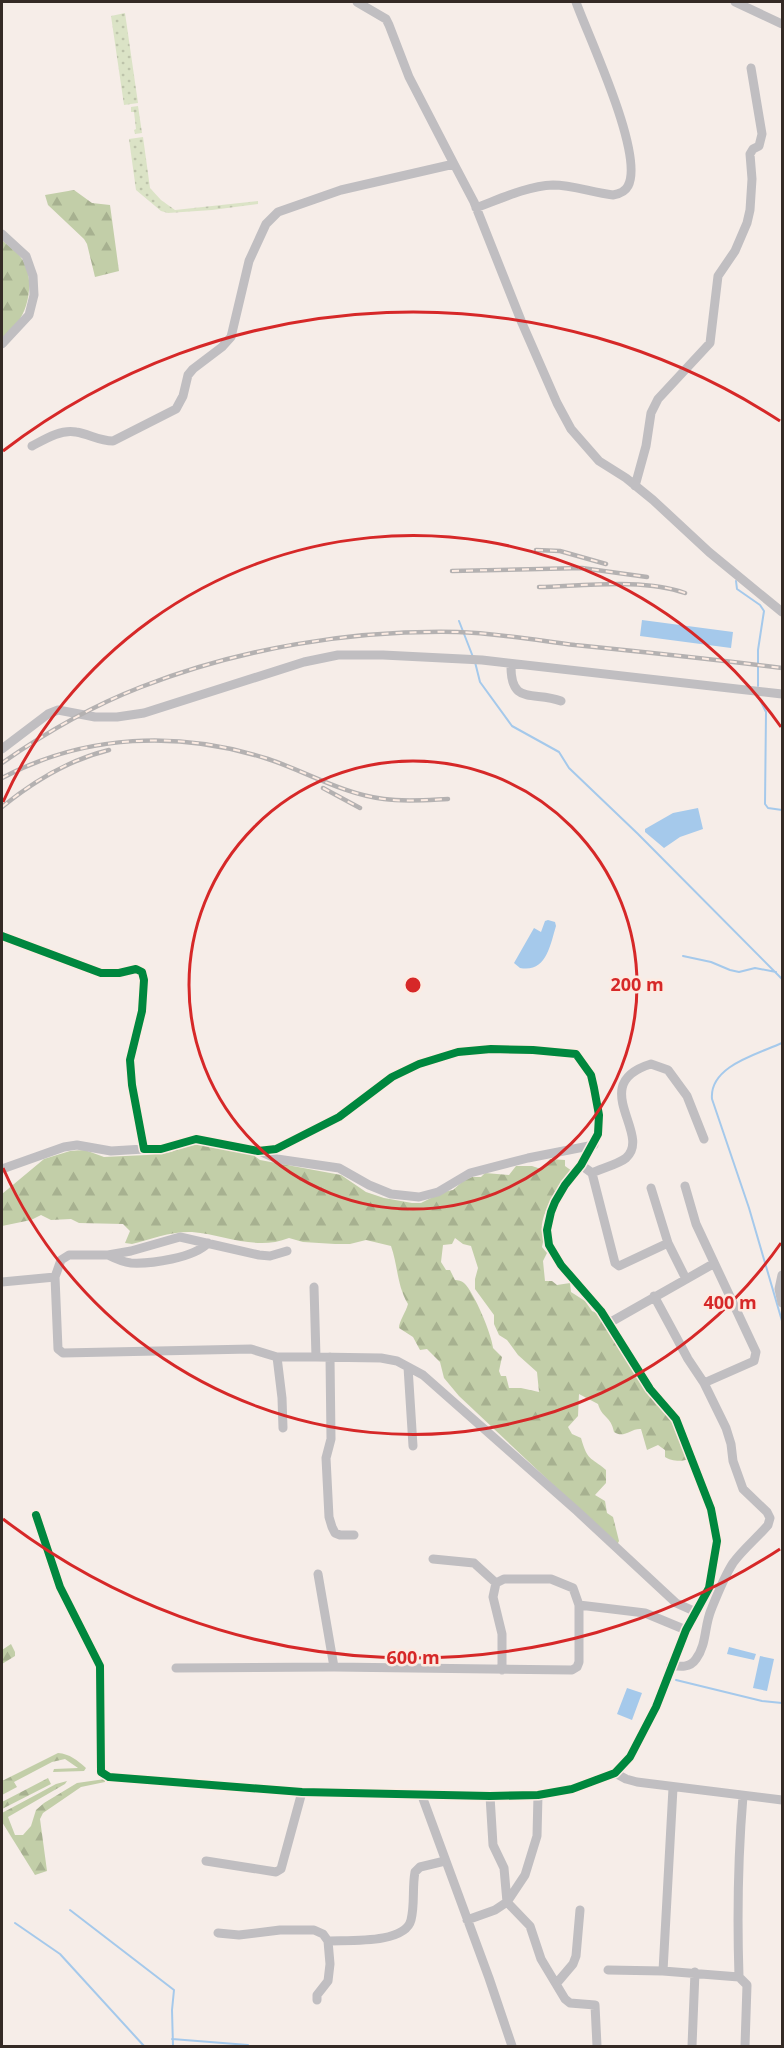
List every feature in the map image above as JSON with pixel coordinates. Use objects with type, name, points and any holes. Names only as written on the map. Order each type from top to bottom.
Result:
[{"type":"street","points":[[357,2],[386,19],[409,76],[476,208],[522,323],[557,403],[572,429],[599,461],[636,486],[710,552],[783,612]]},
{"type":"street","points":[[476,208],[534,188],[563,186],[613,195],[620,194],[629,185],[631,177],[629,154],[621,116],[576,2]]},
{"type":"street","points":[[735,2],[783,24]]},
{"type":"street","points":[[636,486],[653,407],[710,343],[718,276],[735,251],[747,223],[752,179],[750,154],[759,146],[762,134],[752,68]]},
{"type":"street","points":[[32,446],[62,432],[75,431],[104,441],[113,441],[176,409],[183,396],[188,375],[231,337],[249,261],[266,224],[278,212],[341,189],[454,164]]},
{"type":"street","points":[[2,234],[26,255],[33,276],[34,295],[29,315],[2,345]]},
{"type":"street","points":[[2,749],[48,714],[58,710],[95,717],[144,713],[304,662],[338,655],[482,660],[783,694]]},
{"type":"street","points":[[511,664],[511,682],[516,690],[530,696],[561,701]]},
{"type":"street","points":[[2,936],[101,973],[119,973],[136,969],[142,972],[144,992],[142,1011],[130,1060],[132,1085],[144,1149]]},
{"type":"street","points":[[36,1515],[60,1587],[100,1666],[101,1772],[109,1777],[302,1792],[422,1796],[538,1795],[572,1789],[615,1773],[630,1757],[656,1707],[686,1630],[709,1588],[717,1542],[715,1520],[679,1424],[650,1389],[601,1311],[561,1265],[549,1245],[547,1230],[551,1212],[565,1185],[582,1165],[598,1134],[599,1115],[591,1075],[576,1054],[491,1049],[458,1052],[419,1064],[392,1077],[339,1117],[276,1149],[258,1151]]},
{"type":"street","points":[[592,1173],[626,1158],[631,1150],[631,1130],[623,1105],[623,1083],[634,1071],[651,1064],[669,1071],[687,1096],[704,1139]]},
{"type":"street","points":[[2,1169],[64,1147],[77,1145],[111,1151],[161,1149],[196,1139],[258,1151],[277,1159],[339,1168],[391,1194],[419,1197],[438,1192],[470,1173],[528,1158],[594,1145]]},
{"type":"street","points":[[582,1165],[592,1173],[615,1263],[619,1266],[668,1243]]},
{"type":"street","points":[[685,1186],[696,1224],[713,1264],[756,1352],[754,1361],[704,1383]]},
{"type":"street","points":[[651,1188],[668,1243],[686,1279]]},
{"type":"street","points":[[287,1251],[270,1256],[259,1255],[180,1237],[108,1255],[69,1255],[61,1260],[55,1277],[58,1349],[63,1353],[251,1349],[277,1357],[381,1358],[397,1361],[423,1375],[676,1604],[696,1612]]},
{"type":"street","points":[[108,1255],[129,1263],[168,1260],[196,1253],[208,1244]]},
{"type":"street","points":[[609,1323],[713,1264]]},
{"type":"street","points":[[783,1275],[779,1289],[783,1303]]},
{"type":"street","points":[[2,1282],[55,1277]]},
{"type":"street","points":[[314,1287],[316,1356]]},
{"type":"street","points":[[654,1296],[688,1359],[704,1383],[726,1428],[738,1479],[743,1489],[767,1512],[770,1518],[768,1525],[734,1563],[727,1575],[710,1612],[705,1643],[698,1658],[688,1666],[681,1668],[671,1665]]},
{"type":"street","points":[[277,1357],[283,1428]]},
{"type":"street","points":[[330,1357],[331,1439],[326,1458],[329,1516],[335,1533],[354,1535]]},
{"type":"street","points":[[408,1367],[412,1446]]},
{"type":"street","points":[[433,1559],[474,1563],[496,1583]]},
{"type":"street","points":[[318,1574],[334,1667]]},
{"type":"street","points":[[176,1668],[572,1670],[577,1667],[579,1662],[579,1605],[573,1588],[551,1579],[504,1579],[496,1583]]},
{"type":"street","points":[[496,1583],[493,1597],[502,1634],[501,1670]]},
{"type":"street","points":[[579,1605],[645,1613],[686,1630]]},
{"type":"street","points":[[615,1773],[637,1782],[673,1788],[783,1800]]},
{"type":"street","points":[[663,1971],[673,1788]]},
{"type":"street","points":[[206,1861],[276,1872],[281,1869],[302,1792]]},
{"type":"street","points":[[467,1920],[495,1910],[507,1902],[525,1875],[537,1836],[538,1795]]},
{"type":"street","points":[[422,1796],[512,2046]]},
{"type":"street","points":[[490,1796],[494,1845],[504,1868],[507,1902],[530,1926],[541,1959],[570,2003],[596,2005],[597,2046]]},
{"type":"street","points":[[739,1977],[737,1916],[743,1796]]},
{"type":"street","points":[[328,1941],[374,1939],[399,1934],[410,1924],[415,1872],[420,1866],[445,1861]]},
{"type":"street","points":[[556,1984],[573,1964],[576,1956],[580,1910]]},
{"type":"street","points":[[218,1933],[239,1935],[280,1930],[314,1930],[323,1934],[328,1941],[330,1964],[328,1981],[317,1995],[317,2000]]},
{"type":"street","points":[[608,1970],[695,1972],[739,1977],[747,1985],[745,2046]]},
{"type":"street","points":[[692,2046],[695,1972]]},
{"type":"green space","points":[[125,13],[138,103],[124,105],[111,16]]},
{"type":"green space","points":[[138,106],[142,133],[135,134],[134,112],[131,112],[131,107]]},
{"type":"green space","points":[[143,137],[150,188],[175,210],[258,201],[258,204],[212,210],[168,213],[161,211],[136,190],[129,139]]},
{"type":"green space","points":[[74,190],[92,203],[110,205],[119,271],[95,277],[84,239],[48,205],[45,195]]},
{"type":"green space","points":[[2,240],[15,251],[26,266],[29,290],[22,315],[15,326],[2,338]]},
{"type":"green space","points":[[202,1144],[252,1154],[260,1160],[341,1175],[366,1192],[412,1203],[421,1203],[443,1192],[453,1190],[463,1181],[472,1177],[481,1177],[485,1173],[509,1175],[516,1166],[532,1166],[541,1169],[550,1159],[565,1160],[565,1166],[572,1171],[555,1193],[542,1222],[544,1237],[542,1247],[547,1253],[543,1261],[545,1281],[552,1281],[557,1285],[570,1283],[571,1292],[585,1301],[592,1311],[599,1314],[649,1396],[665,1409],[667,1416],[678,1429],[688,1459],[680,1461],[667,1458],[665,1450],[658,1445],[647,1450],[641,1429],[624,1434],[614,1432],[611,1423],[598,1404],[579,1394],[578,1416],[568,1427],[572,1434],[581,1438],[590,1458],[606,1470],[606,1483],[595,1495],[605,1501],[607,1513],[613,1517],[619,1541],[617,1545],[459,1396],[444,1378],[440,1362],[427,1349],[420,1350],[413,1337],[399,1328],[408,1304],[402,1290],[391,1246],[366,1240],[350,1244],[335,1244],[303,1242],[289,1238],[277,1242],[253,1243],[192,1232],[169,1234],[132,1244],[125,1243],[130,1231],[123,1224],[79,1223],[71,1219],[51,1220],[41,1215],[31,1220],[2,1226],[2,1194],[44,1159],[70,1151],[85,1150],[104,1157],[147,1155],[171,1152],[183,1146]],"holes":[[[455,1238],[471,1246],[478,1268],[475,1289],[494,1315],[494,1324],[499,1335],[507,1340],[518,1355],[537,1372],[539,1392],[509,1388],[506,1376],[501,1376],[499,1371],[502,1357],[493,1348],[486,1324],[473,1295],[464,1283],[455,1280],[450,1270],[446,1270],[441,1262],[443,1245],[452,1244]]]},
{"type":"green space","points":[[11,1644],[15,1656],[2,1664],[2,1650]]},
{"type":"green space","points":[[58,1753],[73,1758],[86,1768],[84,1771],[53,1772],[54,1769],[78,1768],[65,1759],[52,1762],[14,1782],[17,1787],[2,1795],[2,1781]]},
{"type":"green space","points":[[48,1778],[51,1784],[2,1809],[2,1802]]},
{"type":"green space","points":[[105,1779],[105,1782],[81,1787],[43,1813],[40,1819],[47,1871],[35,1875],[2,1822],[2,1813],[56,1784],[67,1781],[8,1817],[15,1835],[23,1835],[31,1826],[36,1810],[44,1803],[77,1783]]},
{"type":"water","points":[[642,620],[733,632],[731,648],[640,636]]},
{"type":"water","points":[[698,808],[703,829],[680,837],[664,848],[645,832],[645,829],[673,813]]},
{"type":"water","points":[[545,921],[555,922],[556,926],[546,956],[536,966],[520,968],[514,963],[534,928],[541,932]]},
{"type":"water","points":[[729,1647],[756,1654],[754,1660],[727,1654]]},
{"type":"water","points":[[760,1656],[774,1659],[767,1691],[753,1688]]},
{"type":"water","points":[[627,1688],[642,1693],[632,1720],[617,1714]]},
{"type":"waterway","points":[[736,581],[737,589],[760,605],[764,611],[758,650],[758,686]]},
{"type":"waterway","points":[[459,621],[473,657]]},
{"type":"waterway","points":[[475,662],[480,682],[512,726],[559,752],[569,768],[782,979]]},
{"type":"waterway","points":[[759,698],[766,712],[765,804],[768,808],[782,810]]},
{"type":"waterway","points":[[683,956],[711,962],[739,972],[755,968],[776,972]]},
{"type":"waterway","points":[[782,1043],[749,1057],[727,1070],[718,1078],[713,1088],[712,1099],[749,1208],[782,1321]]},
{"type":"waterway","points":[[676,1680],[762,1701],[782,1703]]},
{"type":"waterway","points":[[782,1728],[782,1733]]},
{"type":"waterway","points":[[70,1910],[174,1990],[173,2046]]},
{"type":"waterway","points":[[15,1923],[60,1954],[144,2046]]},
{"type":"waterway","points":[[172,2039],[248,2045]]},
{"type":"railway","points":[[536,550],[560,551],[606,564]]},
{"type":"railway","points":[[452,571],[582,568],[647,577]]},
{"type":"railway","points":[[539,587],[632,584],[669,588],[685,593]]},
{"type":"railway","points":[[2,763],[69,721],[141,687],[179,673],[257,652],[337,638],[417,632],[472,633],[782,668]]},
{"type":"railway","points":[[2,778],[34,763],[66,752],[133,741],[167,741],[201,744],[268,759],[340,788],[369,796],[400,800],[448,799]]},
{"type":"railway","points":[[2,807],[52,772],[79,759],[109,750]]},
{"type":"railway","points":[[323,788],[360,808]]},
{"type":"cycle path","points":[[2,936],[101,973],[119,973],[136,969],[142,972],[144,980],[142,1011],[130,1060],[132,1085],[144,1149],[161,1149],[196,1139],[258,1151],[276,1149],[339,1117],[392,1077],[419,1064],[458,1052],[491,1049],[576,1054],[591,1075],[599,1115],[598,1134],[581,1165],[555,1202],[547,1230],[549,1245],[561,1265],[601,1311],[650,1389],[676,1419],[711,1509],[717,1541],[709,1588],[686,1630],[656,1707],[630,1757],[615,1773],[572,1789],[538,1795],[302,1792],[109,1777],[101,1772],[100,1666],[60,1587],[36,1515]]}]
